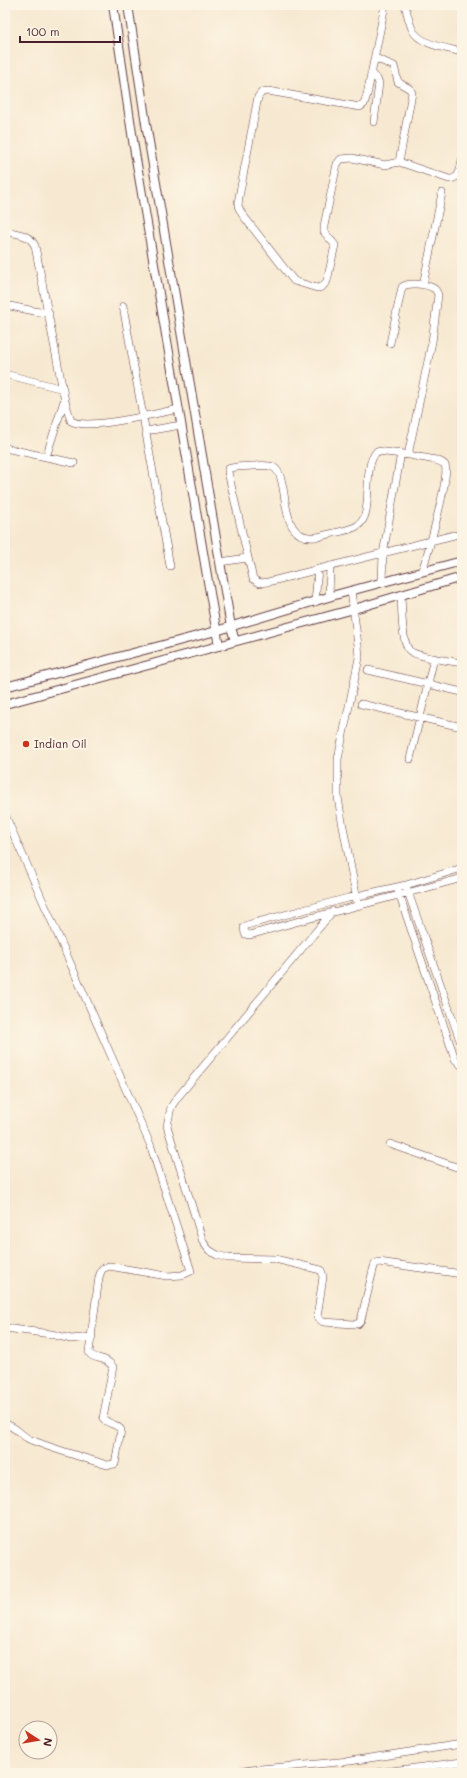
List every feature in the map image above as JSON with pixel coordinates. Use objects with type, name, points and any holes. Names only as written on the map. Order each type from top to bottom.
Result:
[{"type":"street","points":[[113,5],[134,147],[219,646]]},
{"type":"street","points":[[128,5],[220,562],[235,642]]},
{"type":"street","points":[[385,5],[375,58],[364,104],[360,107],[268,91],[262,92],[258,97],[238,206],[242,214],[294,281],[317,288],[322,287],[327,281],[335,251],[335,246],[324,232],[324,226],[337,164],[341,159],[352,158],[385,165],[399,162],[449,179],[454,179],[457,177],[462,160]]},
{"type":"street","points":[[405,5],[413,31],[419,38],[427,42],[462,52]]},
{"type":"street","points":[[375,58],[394,66],[398,82],[410,89],[412,93],[399,162]]},
{"type":"street","points":[[371,74],[378,79],[380,83],[374,122]]},
{"type":"street","points":[[423,285],[442,193]]},
{"type":"street","points":[[5,231],[28,237],[32,240],[35,246],[49,314],[64,401],[70,421],[76,424],[94,424],[178,409]]},
{"type":"street","points":[[390,343],[402,288],[408,284],[423,285],[433,288],[438,296],[435,327],[410,442],[410,454]]},
{"type":"street","points":[[5,305],[49,314]]},
{"type":"street","points":[[123,306],[170,566]]},
{"type":"street","points":[[5,374],[63,389]]},
{"type":"street","points":[[46,457],[64,401]]},
{"type":"street","points":[[146,431],[181,425]]},
{"type":"street","points":[[5,448],[74,463]]},
{"type":"street","points":[[422,571],[430,542],[445,480],[445,466],[440,461],[410,454],[377,450],[372,456],[366,502],[367,514],[364,520],[357,527],[315,538],[300,535],[289,520],[278,472],[274,467],[228,468],[247,558],[253,579],[260,583],[383,554],[430,542],[454,535]]},
{"type":"street","points":[[382,582],[383,554],[401,453]]},
{"type":"street","points":[[220,562],[247,558]]},
{"type":"street","points":[[5,687],[231,627],[329,597],[462,561]]},
{"type":"street","points":[[329,597],[330,566]]},
{"type":"street","points":[[315,602],[318,570]]},
{"type":"street","points":[[5,704],[354,609],[462,576]]},
{"type":"street","points":[[351,591],[359,658],[338,759],[338,782],[341,816],[358,905]]},
{"type":"street","points":[[401,595],[404,640],[409,650],[416,654],[462,663]]},
{"type":"street","points":[[410,759],[434,658]]},
{"type":"street","points":[[368,670],[462,692]]},
{"type":"street","points":[[361,704],[462,727]]},
{"type":"street","points":[[5,815],[150,1144],[191,1271],[176,1276],[109,1266],[103,1268],[99,1277],[89,1354],[93,1357],[107,1360],[113,1367],[103,1418],[106,1422],[119,1426],[122,1430],[115,1464],[107,1465],[44,1445],[28,1439],[16,1428],[5,1424]]},
{"type":"street","points":[[462,868],[406,885],[356,896],[246,925],[243,931],[244,934],[250,935],[333,911],[409,893],[462,878]]},
{"type":"street","points":[[406,885],[462,1046]]},
{"type":"street","points":[[397,887],[455,1059],[462,1066]]},
{"type":"street","points":[[333,911],[233,1029],[171,1107],[167,1126],[203,1242],[209,1250],[217,1255],[228,1258],[275,1259],[321,1270],[323,1277],[317,1317],[323,1322],[358,1324],[362,1320],[373,1270],[375,1264],[380,1262],[462,1274]]},
{"type":"street","points":[[390,1144],[462,1169]]},
{"type":"street","points":[[5,1328],[51,1334],[71,1339],[92,1337]]},
{"type":"street","points":[[217,1773],[339,1763],[462,1744]]},
{"type":"street","points":[[376,1773],[462,1762]]},
{"type":"place","name":"Indian Oil","points":[[26,744]]}]
